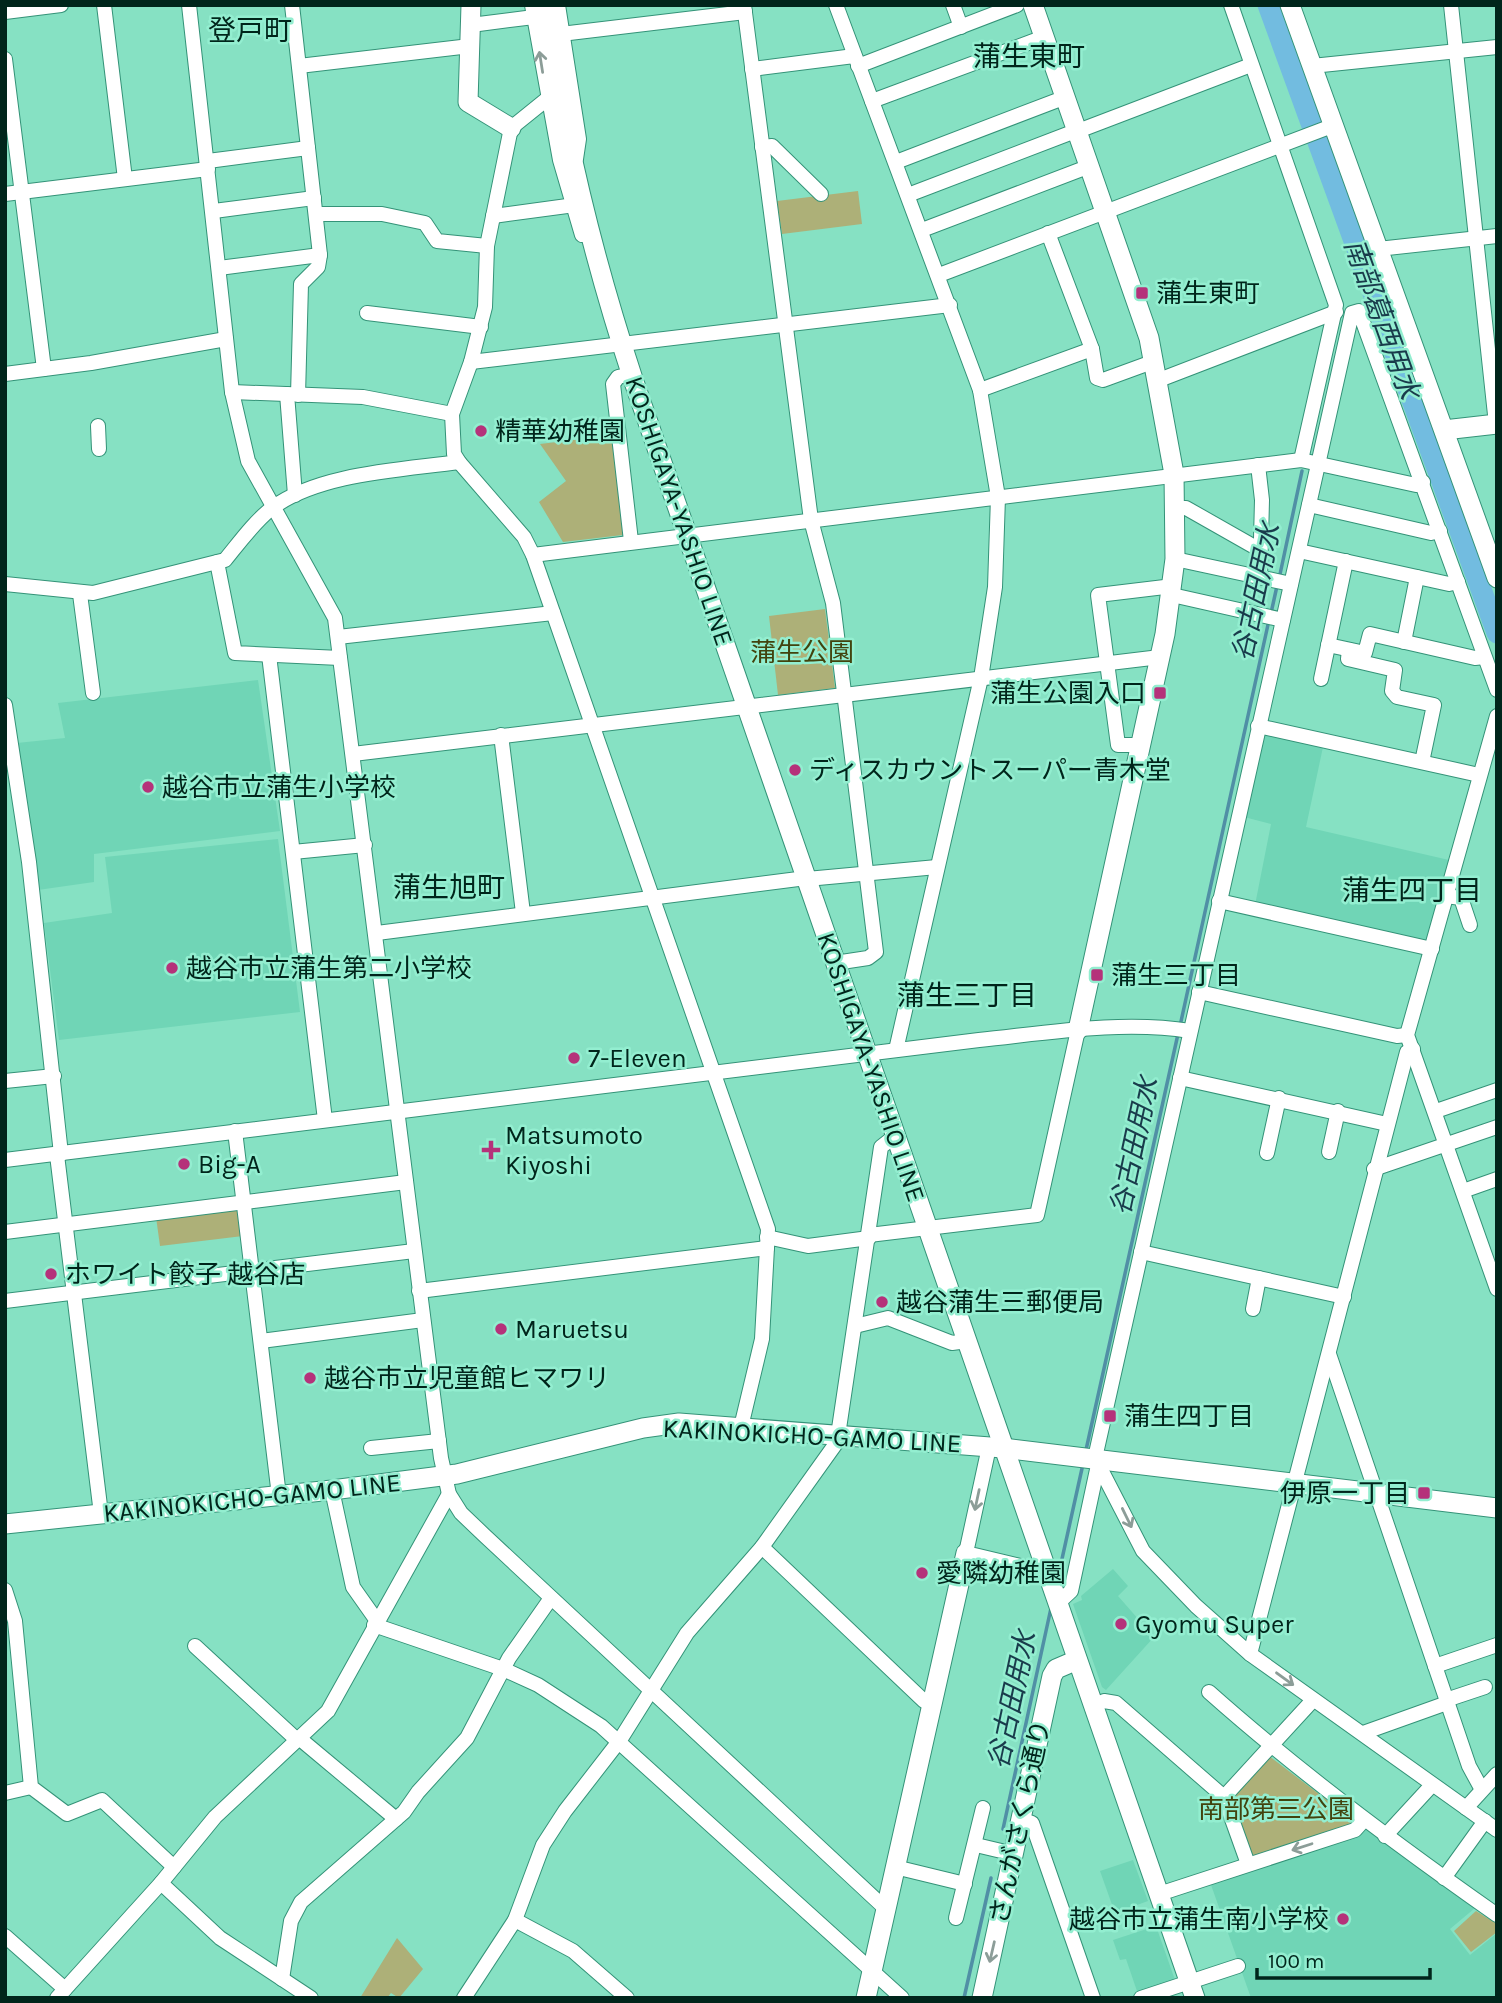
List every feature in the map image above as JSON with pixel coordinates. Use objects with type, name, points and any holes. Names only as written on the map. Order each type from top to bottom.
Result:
[{"type":"main road","points":[[1033,5],[1140,308],[1157,370],[1174,474],[1175,559],[1172,590],[1160,657],[1078,1030]]},
{"type":"main road","points":[[1290,5],[1312,66],[1329,127],[1378,249],[1497,578]]},
{"type":"main road","name":"KOSHIGAYA-YASHIO LINE","points":[[537,9],[573,163],[578,205],[631,374],[967,1341],[996,1447],[1044,1564],[1193,1990]]},
{"type":"main road","points":[[471,15],[468,102],[511,128]]},
{"type":"main road","points":[[1444,430],[1496,424]]},
{"type":"main road","name":"KAKINOKICHO-GAMO LINE","points":[[5,1524],[332,1490],[447,1484],[663,1424],[741,1427],[996,1447],[1097,1462],[1497,1508]]},
{"type":"main road","points":[[866,1998],[966,1553]]},
{"type":"main road","name":"さんがさくら通り","points":[[982,1998],[1052,1676],[1062,1665],[1077,1660]]},
{"type":"street","points":[[5,12],[61,5]]},
{"type":"street","points":[[104,5],[125,179]]},
{"type":"street","points":[[189,5],[232,392],[248,461],[335,618],[377,933],[419,1291],[447,1484],[461,1513],[886,1909]]},
{"type":"street","points":[[292,5],[320,255],[317,267],[300,284],[293,395],[295,495]]},
{"type":"street","points":[[558,5],[579,139],[578,154],[573,163]]},
{"type":"street","points":[[836,5],[980,390],[998,497],[995,587],[981,678],[895,1051]]},
{"type":"street","points":[[953,5],[961,27]]},
{"type":"street","points":[[752,69],[856,61],[961,27],[1017,5]]},
{"type":"street","points":[[1231,5],[1336,312],[1301,460]]},
{"type":"street","points":[[1451,5],[1496,424]]},
{"type":"street","points":[[561,34],[745,8],[811,520],[833,603],[876,952],[868,958],[835,963]]},
{"type":"street","points":[[471,15],[537,9],[547,99],[578,205],[493,216]]},
{"type":"street","points":[[872,101],[1044,37]]},
{"type":"street","points":[[299,66],[470,46]]},
{"type":"street","points":[[1312,66],[1497,47]]},
{"type":"street","points":[[5,59],[44,369]]},
{"type":"street","points":[[908,195],[1251,65]]},
{"type":"street","points":[[896,162],[1066,97]]},
{"type":"street","points":[[547,99],[511,128],[487,246],[486,304],[471,362],[452,414],[454,454],[524,537],[533,555],[768,1229],[762,1339],[741,1427]]},
{"type":"street","points":[[939,275],[1329,127]]},
{"type":"street","points":[[762,147],[772,146],[821,194]]},
{"type":"street","points":[[5,194],[125,179],[308,148]]},
{"type":"street","points":[[922,230],[1090,166]]},
{"type":"street","points":[[214,211],[314,198]]},
{"type":"street","points":[[316,214],[382,214],[425,223],[437,241],[487,246]]},
{"type":"street","points":[[1048,233],[1092,349],[1097,378],[1103,380],[1157,370],[1336,312]]},
{"type":"street","points":[[1378,249],[1497,236]]},
{"type":"street","points":[[219,268],[320,255]]},
{"type":"street","points":[[471,362],[950,305]]},
{"type":"street","points":[[1057,1604],[1071,1591],[1141,1252],[1352,313],[1359,311],[1497,690]]},
{"type":"street","points":[[367,313],[481,327]]},
{"type":"street","points":[[5,374],[226,339]]},
{"type":"street","points":[[980,390],[1092,349]]},
{"type":"street","points":[[631,374],[618,377],[613,384],[631,541]]},
{"type":"street","points":[[232,392],[363,397],[452,414]]},
{"type":"street","points":[[98,426],[99,449]]},
{"type":"street","points":[[533,555],[1301,460],[1416,485],[1423,482]]},
{"type":"street","points":[[5,584],[80,594],[93,593],[225,560],[273,508],[295,495],[369,474],[459,462]]},
{"type":"street","points":[[1258,465],[1262,500],[1260,577]]},
{"type":"street","points":[[1309,505],[1431,533],[1440,530]]},
{"type":"street","points":[[1175,508],[1186,509],[1260,550]]},
{"type":"street","points":[[1299,551],[1449,584],[1458,582]]},
{"type":"street","points":[[1175,559],[1291,584]]},
{"type":"street","points":[[1321,679],[1346,561]]},
{"type":"street","points":[[217,562],[235,653],[340,658]]},
{"type":"street","points":[[1404,642],[1417,577]]},
{"type":"street","points":[[1141,745],[1118,745],[1098,595],[1172,590],[1283,620]]},
{"type":"street","points":[[80,594],[93,693]]},
{"type":"street","points":[[338,638],[553,613]]},
{"type":"street","points":[[1328,645],[1365,653],[1370,634],[1475,658],[1484,657]]},
{"type":"street","points":[[1349,650],[1348,659],[1395,670],[1392,691],[1397,697],[1434,705],[1422,762]]},
{"type":"street","points":[[269,655],[325,1120]]},
{"type":"street","points":[[353,754],[1160,657]]},
{"type":"street","points":[[5,705],[27,848],[54,1076],[64,1226],[101,1514]]},
{"type":"street","points":[[1250,1654],[1374,1169],[1497,716]]},
{"type":"street","points":[[1258,726],[1479,775]]},
{"type":"street","points":[[501,735],[523,913]]},
{"type":"street","points":[[293,852],[365,845]]},
{"type":"street","points":[[377,933],[806,879],[937,867]]},
{"type":"street","points":[[1446,896],[1461,898],[1471,925]]},
{"type":"street","points":[[1219,901],[1432,949]]},
{"type":"street","points":[[1199,992],[1410,1042],[1497,1289]]},
{"type":"street","points":[[5,1160],[1078,1030],[1172,1028],[1190,1031]]},
{"type":"street","points":[[419,1291],[767,1243],[808,1246],[926,1227],[1037,1215],[1078,1030]]},
{"type":"street","points":[[5,1081],[54,1076]]},
{"type":"street","points":[[1180,1078],[1387,1124]]},
{"type":"street","points":[[1436,1111],[1497,1090]]},
{"type":"street","points":[[1267,1153],[1279,1098]]},
{"type":"street","points":[[1329,1152],[1338,1111]]},
{"type":"street","points":[[1374,1169],[1497,1127]]},
{"type":"street","points":[[235,1131],[279,1496]]},
{"type":"street","points":[[464,1998],[515,1920],[543,1845],[620,1740],[687,1633],[762,1547],[829,1456],[839,1434],[881,1147],[895,1136]]},
{"type":"street","points":[[1463,1191],[1497,1179]]},
{"type":"street","points":[[5,1233],[406,1182]]},
{"type":"street","points":[[5,1301],[414,1251]]},
{"type":"street","points":[[1141,1252],[1343,1297]]},
{"type":"street","points":[[1253,1309],[1259,1278]]},
{"type":"street","points":[[855,1326],[888,1318],[952,1343],[967,1341]]},
{"type":"street","points":[[261,1341],[423,1320]]},
{"type":"street","points":[[1328,1353],[1378,1494],[1446,1702],[1469,1766],[1481,1788]]},
{"type":"street","points":[[371,1448],[439,1441]]},
{"type":"street","points":[[996,1447],[966,1553],[1029,1569],[1044,1564]]},
{"type":"street","points":[[1097,1462],[1150,1560],[1250,1654],[1491,1825],[1444,1878]]},
{"type":"street","points":[[5,1936],[63,1994],[162,1882],[215,1817],[328,1711],[447,1484]]},
{"type":"street","points":[[332,1490],[353,1587],[375,1623],[503,1669],[538,1685],[620,1740],[902,1998]]},
{"type":"street","points":[[762,1547],[924,1701],[932,1702]]},
{"type":"street","points":[[5,1590],[15,1621],[31,1787],[67,1814],[102,1800],[174,1867]]},
{"type":"street","points":[[287,1988],[291,1921],[301,1902],[396,1819],[467,1738],[503,1669],[551,1598]]},
{"type":"street","points":[[1435,1666],[1497,1645]]},
{"type":"street","points":[[195,1646],[298,1739],[396,1819]]},
{"type":"street","points":[[1363,1733],[1485,1686]]},
{"type":"street","points":[[1209,1692],[1270,1746],[1364,1820],[1497,1915]]},
{"type":"street","points":[[1224,1797],[1313,1700]]},
{"type":"street","points":[[1093,1706],[1104,1702],[1116,1703],[1224,1797],[1248,1864]]},
{"type":"street","points":[[1466,1808],[1481,1788],[1497,1774]]},
{"type":"street","points":[[1385,1836],[1432,1784]]},
{"type":"street","points":[[5,1793],[31,1787]]},
{"type":"street","points":[[957,1918],[983,1808]]},
{"type":"street","points":[[1021,1819],[1032,1823],[1093,1998]]},
{"type":"street","points":[[1159,1894],[1355,1830],[1364,1820]]},
{"type":"street","points":[[976,1845],[1014,1854]]},
{"type":"street","points":[[895,1867],[965,1884]]},
{"type":"street","points":[[162,1882],[220,1938],[287,1988],[311,1998]]},
{"type":"street","points":[[515,1920],[573,1951],[627,1998]]},
{"type":"street","points":[[1141,1998],[1193,1990],[1238,1966]]},
{"type":"shaded area","name":"越谷市立蒲生小学校","points":[[258,680],[280,831],[94,854],[94,882],[38,890],[17,743],[65,738],[58,703]]},
{"type":"shaded area","points":[[1263,734],[1323,747],[1306,827],[1449,860],[1427,940],[1419,944],[1255,905],[1271,824],[1244,817]]},
{"type":"shaded area","name":"越谷市立蒲生第二小学校","points":[[278,839],[300,1012],[59,1040],[44,923],[112,913],[105,857]]},
{"type":"shaded area","points":[[1113,1569],[1128,1586],[1118,1596],[1154,1637],[1106,1690],[1102,1687],[1073,1604],[1082,1600],[1081,1596]]},
{"type":"shaded area","name":"越谷市立蒲生南小学校","points":[[1364,1825],[1475,1908],[1450,1929],[1470,1955],[1497,1933],[1497,1998],[1251,1998],[1210,1882]]},
{"type":"shaded area","points":[[1133,1860],[1148,1901],[1115,1913],[1100,1871]]},
{"type":"shaded area","points":[[1156,1926],[1175,1980],[1138,1994],[1126,1959],[1120,1960],[1113,1940]]},
{"type":"green space","points":[[858,191],[862,224],[782,234],[777,201]]},
{"type":"green space","points":[[615,435],[623,535],[563,542],[539,502],[566,481],[540,444]]},
{"type":"green space","name":"蒲生公園","points":[[825,609],[835,688],[778,695],[769,616]]},
{"type":"green space","points":[[239,1210],[243,1236],[160,1246],[156,1217]]},
{"type":"green space","name":"南部第三公園","points":[[1269,1756],[1352,1819],[1350,1825],[1257,1856],[1251,1854],[1232,1796]]},
{"type":"green space","points":[[1476,1911],[1497,1924],[1497,1932],[1471,1952],[1454,1931]]},
{"type":"green space","points":[[397,1938],[423,1969],[399,1998],[391,1993],[387,1998],[360,1998]]},
{"type":"waterway","name":"南部葛西用水","points":[[1268,5],[1497,633]]},
{"type":"waterway","name":"谷古田用水","points":[[1279,579],[1302,471]]},
{"type":"waterway","name":"谷古田用水","points":[[1271,613],[1277,586]]},
{"type":"waterway","name":"谷古田用水","points":[[1180,1026],[1269,620]]},
{"type":"waterway","name":"谷古田用水","points":[[1086,1450],[1178,1034]]},
{"type":"waterway","name":"谷古田用水","points":[[1058,1577],[1083,1464]]},
{"type":"waterway","name":"谷古田用水","points":[[1003,1829],[1051,1608]]},
{"type":"waterway","name":"谷古田用水","points":[[964,1998],[991,1878]]},
{"type":"place","name":"蒲生東町","points":[[1142,293]]},
{"type":"place","name":"精華幼稚園","points":[[481,431]]},
{"type":"place","name":"蒲生公園入口","points":[[1160,693]]},
{"type":"place","name":"ディスカウントスーパー青木堂","points":[[795,770]]},
{"type":"place","name":"越谷市立蒲生小学校","points":[[148,787]]},
{"type":"place","name":"越谷市立蒲生第二小学校","points":[[172,968]]},
{"type":"place","name":"蒲生三丁目","points":[[1097,975]]},
{"type":"place","name":"7-Eleven","points":[[574,1058]]},
{"type":"place","name":"Matsumoto Kiyoshi","points":[[491,1150]]},
{"type":"place","name":"Big-A","points":[[184,1164]]},
{"type":"place","name":"ホワイト餃子 越谷店","points":[[51,1274]]},
{"type":"place","name":"越谷蒲生三郵便局","points":[[882,1302]]},
{"type":"place","name":"Maruetsu","points":[[501,1329]]},
{"type":"place","name":"越谷市立児童館ヒマワリ","points":[[310,1378]]},
{"type":"place","name":"蒲生四丁目","points":[[1110,1416]]},
{"type":"place","name":"伊原一丁目","points":[[1424,1493]]},
{"type":"place","name":"愛隣幼稚園","points":[[922,1573]]},
{"type":"place","name":"Gyomu Super","points":[[1121,1624]]},
{"type":"place","name":"越谷市立蒲生南小学校","points":[[1343,1919]]},
{"type":"district","name":"登戸町","points":[[250,30]]},
{"type":"district","name":"蒲生東町","points":[[1029,56]]},
{"type":"district","name":"蒲生旭町","points":[[449,887]]},
{"type":"district","name":"蒲生四丁目","points":[[1412,890]]},
{"type":"district","name":"蒲生三丁目","points":[[967,995]]}]
